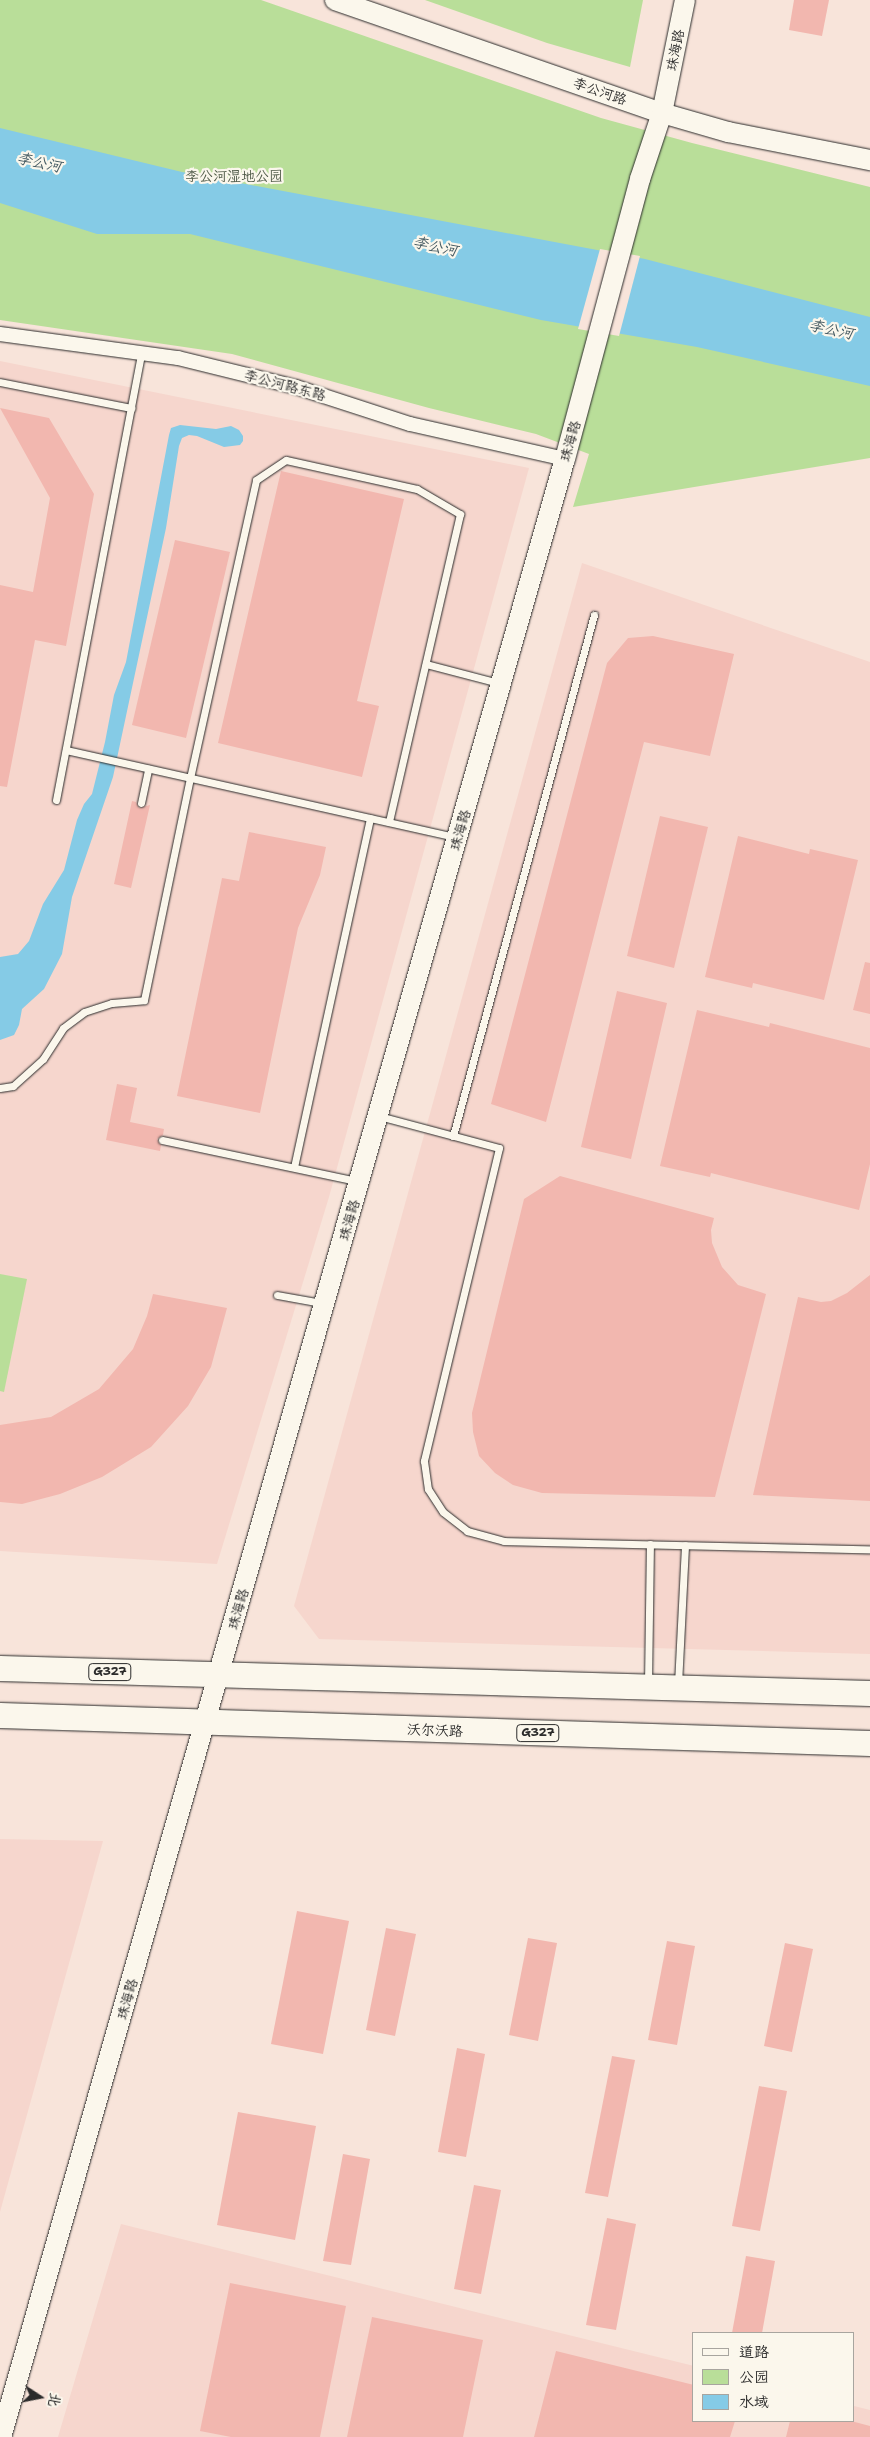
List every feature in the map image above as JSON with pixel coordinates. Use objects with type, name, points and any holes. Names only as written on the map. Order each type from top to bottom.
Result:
[{"type":"highway","name":"G327","points":[[0,1668],[870,1693]]},
{"type":"highway","name":"沃尔沃路","points":[[0,1715],[870,1743]]},
{"type":"main road","name":"李公河路","points":[[335,0],[662,113],[728,132],[870,160]]},
{"type":"main road","name":"珠海路","points":[[1,2437],[586,386],[640,179],[662,113],[685,0]]},
{"type":"street","name":"李公河路东路","points":[[0,334],[178,358],[296,387],[410,424],[565,459]]},
{"type":"lane","points":[[56,800],[141,353]]},
{"type":"lane","points":[[0,382],[130,408]]},
{"type":"lane","points":[[0,1088],[13,1086],[43,1059],[63,1028],[84,1012],[112,1002],[144,1000],[190,778],[256,480],[286,460],[416,489],[460,514],[388,822]]},
{"type":"lane","points":[[453,1136],[594,615]]},
{"type":"lane","points":[[426,664],[501,684]]},
{"type":"lane","points":[[66,750],[458,837]]},
{"type":"lane","points":[[141,803],[148,769]]},
{"type":"lane","points":[[294,1168],[370,818]]},
{"type":"lane","points":[[379,1116],[499,1148],[424,1461],[428,1488],[443,1512],[466,1530],[504,1541],[870,1549]]},
{"type":"lane","points":[[162,1140],[360,1181]]},
{"type":"lane","points":[[277,1294],[325,1304]]},
{"type":"lane","points":[[648,1687],[650,1544]]},
{"type":"lane","points":[[678,1688],[685,1545]]},
{"type":"shaded area","points":[[0,361],[529,468],[329,1197],[217,1564],[0,1551]]},
{"type":"shaded area","points":[[582,563],[870,662],[870,1654],[319,1639],[294,1606]]},
{"type":"shaded area","points":[[0,1839],[103,1841],[0,2212]]},
{"type":"shaded area","points":[[121,2224],[692,2366],[692,2422],[855,2422],[855,2406],[870,2410],[870,2437],[58,2437]]},
{"type":"green space","name":"李公河湿地公园","points":[[0,0],[261,0],[601,118],[692,143],[870,187],[870,458],[573,507],[589,454],[536,434],[429,408],[232,354],[0,320]]},
{"type":"green space","points":[[425,0],[643,0],[630,67],[547,43]]},
{"type":"green space","points":[[0,1274],[27,1279],[4,1392],[0,1391]]},
{"type":"water","name":"李公河","points":[[0,128],[182,172],[645,259],[870,317],[870,386],[697,347],[541,320],[190,234],[97,234],[0,203]]},
{"type":"water","points":[[180,425],[216,429],[231,426],[239,430],[243,436],[243,441],[240,445],[224,447],[197,436],[189,435],[182,438],[179,446],[166,528],[113,777],[72,897],[62,954],[44,989],[22,1009],[19,1025],[14,1035],[0,1040],[0,957],[18,954],[29,941],[43,904],[64,870],[77,820],[84,804],[92,794],[114,695],[126,662],[169,435],[171,428]]},
{"type":"pier","points":[[600,249],[640,256],[619,336],[578,329]]},
{"type":"building","points":[[794,0],[829,0],[822,36],[789,30]]},
{"type":"building","points":[[0,408],[49,418],[94,494],[66,646],[35,640],[7,787],[0,786],[0,585],[33,592],[50,498]]},
{"type":"building","points":[[281,471],[404,499],[357,701],[379,706],[362,777],[218,743]]},
{"type":"building","points":[[175,540],[230,552],[186,738],[132,725]]},
{"type":"building","points":[[653,636],[734,654],[710,756],[644,742],[546,1122],[491,1104],[607,663],[628,638]]},
{"type":"building","points":[[132,801],[136,802],[139,808],[150,805],[131,888],[114,884]]},
{"type":"building","points":[[660,816],[708,827],[674,968],[627,956]]},
{"type":"building","points":[[249,832],[326,847],[320,875],[298,928],[260,1113],[177,1096],[222,878],[239,881]]},
{"type":"building","points":[[738,836],[809,854],[810,849],[858,860],[824,1000],[753,983],[752,988],[705,977]]},
{"type":"building","points":[[865,962],[870,963],[870,1014],[853,1010]]},
{"type":"building","points":[[617,991],[667,1003],[631,1159],[581,1147]]},
{"type":"building","points":[[697,1010],[769,1027],[770,1023],[870,1048],[870,1164],[859,1210],[711,1173],[710,1177],[660,1166]]},
{"type":"building","points":[[117,1084],[137,1088],[130,1122],[164,1129],[163,1135],[157,1139],[161,1145],[160,1151],[106,1140]]},
{"type":"building","points":[[560,1176],[714,1218],[711,1230],[712,1243],[722,1267],[738,1285],[766,1294],[715,1497],[542,1493],[513,1485],[495,1473],[479,1456],[473,1432],[472,1413],[524,1199]]},
{"type":"building","points":[[870,1275],[870,1501],[753,1495],[798,1297],[821,1302],[831,1301],[847,1293]]},
{"type":"building","points":[[153,1294],[227,1308],[211,1367],[188,1406],[151,1447],[102,1477],[60,1494],[22,1504],[0,1502],[0,1425],[51,1417],[99,1389],[133,1349],[147,1316]]},
{"type":"building","points":[[297,1911],[349,1921],[323,2054],[271,2044]]},
{"type":"building","points":[[386,1928],[416,1934],[395,2036],[366,2030]]},
{"type":"building","points":[[528,1938],[557,1943],[538,2041],[509,2035]]},
{"type":"building","points":[[667,1941],[695,1946],[677,2045],[648,2040]]},
{"type":"building","points":[[785,1943],[813,1949],[792,2052],[764,2046]]},
{"type":"building","points":[[457,2048],[485,2054],[466,2157],[438,2152]]},
{"type":"building","points":[[612,2056],[635,2060],[608,2197],[585,2193]]},
{"type":"building","points":[[759,2086],[787,2091],[760,2231],[732,2226]]},
{"type":"building","points":[[238,2112],[316,2126],[295,2240],[217,2225]]},
{"type":"building","points":[[343,2154],[370,2159],[351,2265],[323,2261]]},
{"type":"building","points":[[474,2185],[501,2190],[481,2294],[454,2289]]},
{"type":"building","points":[[607,2218],[636,2224],[616,2330],[586,2325]]},
{"type":"building","points":[[746,2256],[775,2261],[762,2332],[732,2332]]},
{"type":"building","points":[[230,2283],[346,2306],[320,2437],[231,2437],[200,2431]]},
{"type":"building","points":[[372,2317],[483,2340],[463,2437],[347,2437]]},
{"type":"building","points":[[556,2351],[692,2385],[692,2422],[735,2422],[730,2437],[534,2437]]},
{"type":"building","points":[[790,2422],[855,2422],[870,2426],[870,2437],[786,2437]]}]
